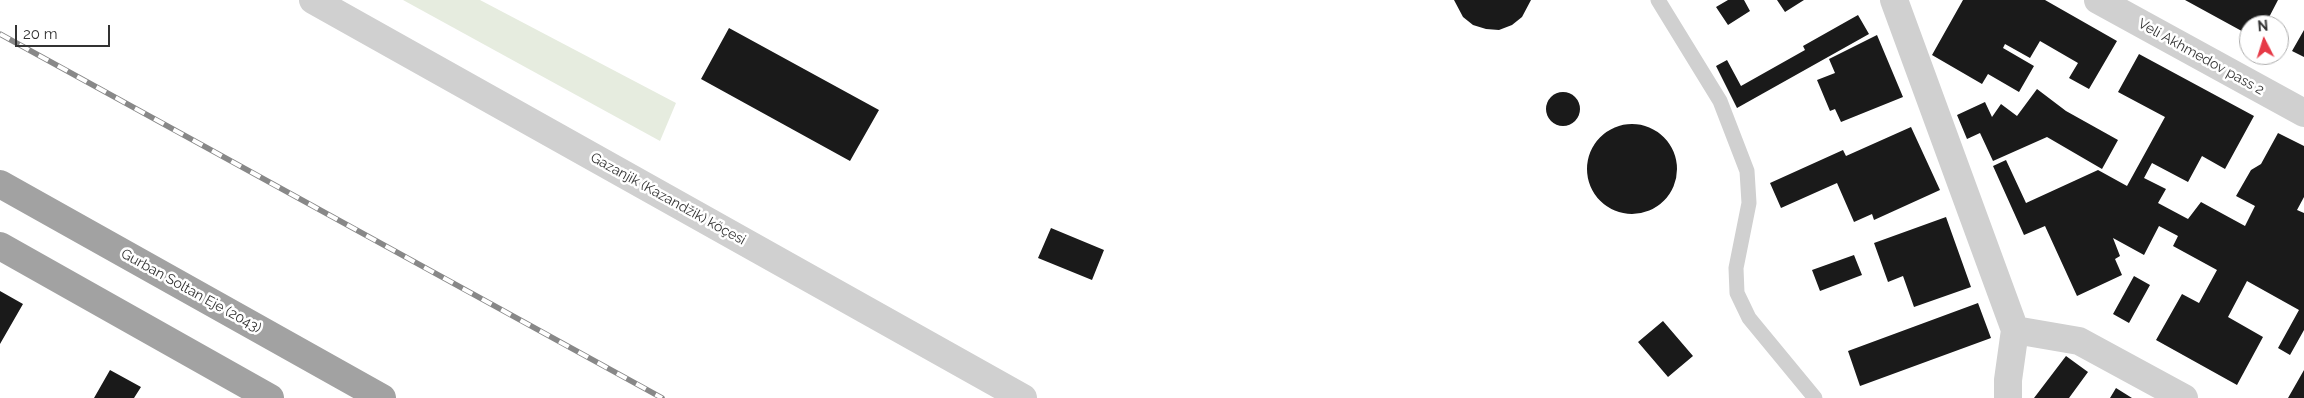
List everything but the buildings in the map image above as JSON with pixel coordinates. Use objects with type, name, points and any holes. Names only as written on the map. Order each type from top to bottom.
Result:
[{"type":"highway","name":"Gurban Soltan Eje (2043)","points":[[0,184],[382,398]]},
{"type":"highway","points":[[0,246],[270,398]]},
{"type":"street","name":"Gazanjik (Kazandžik) köçesi","points":[[313,0],[1023,398]]},
{"type":"street","name":"Veli Akhmedov pass 2","points":[[2098,0],[2304,113]]},
{"type":"street","points":[[1900,4],[2015,330],[2008,380],[2008,398]]},
{"type":"street","points":[[2015,330],[2044,333],[2079,341],[2184,398]]},
{"type":"lane","points":[[1658,0],[1720,101],[1747,171],[1749,203],[1736,268],[1737,293],[1749,318],[1815,398]]},
{"type":"shaded area","points":[[403,0],[480,0],[676,103],[660,141]]},
{"type":"railway","points":[[0,34],[662,398]]}]
